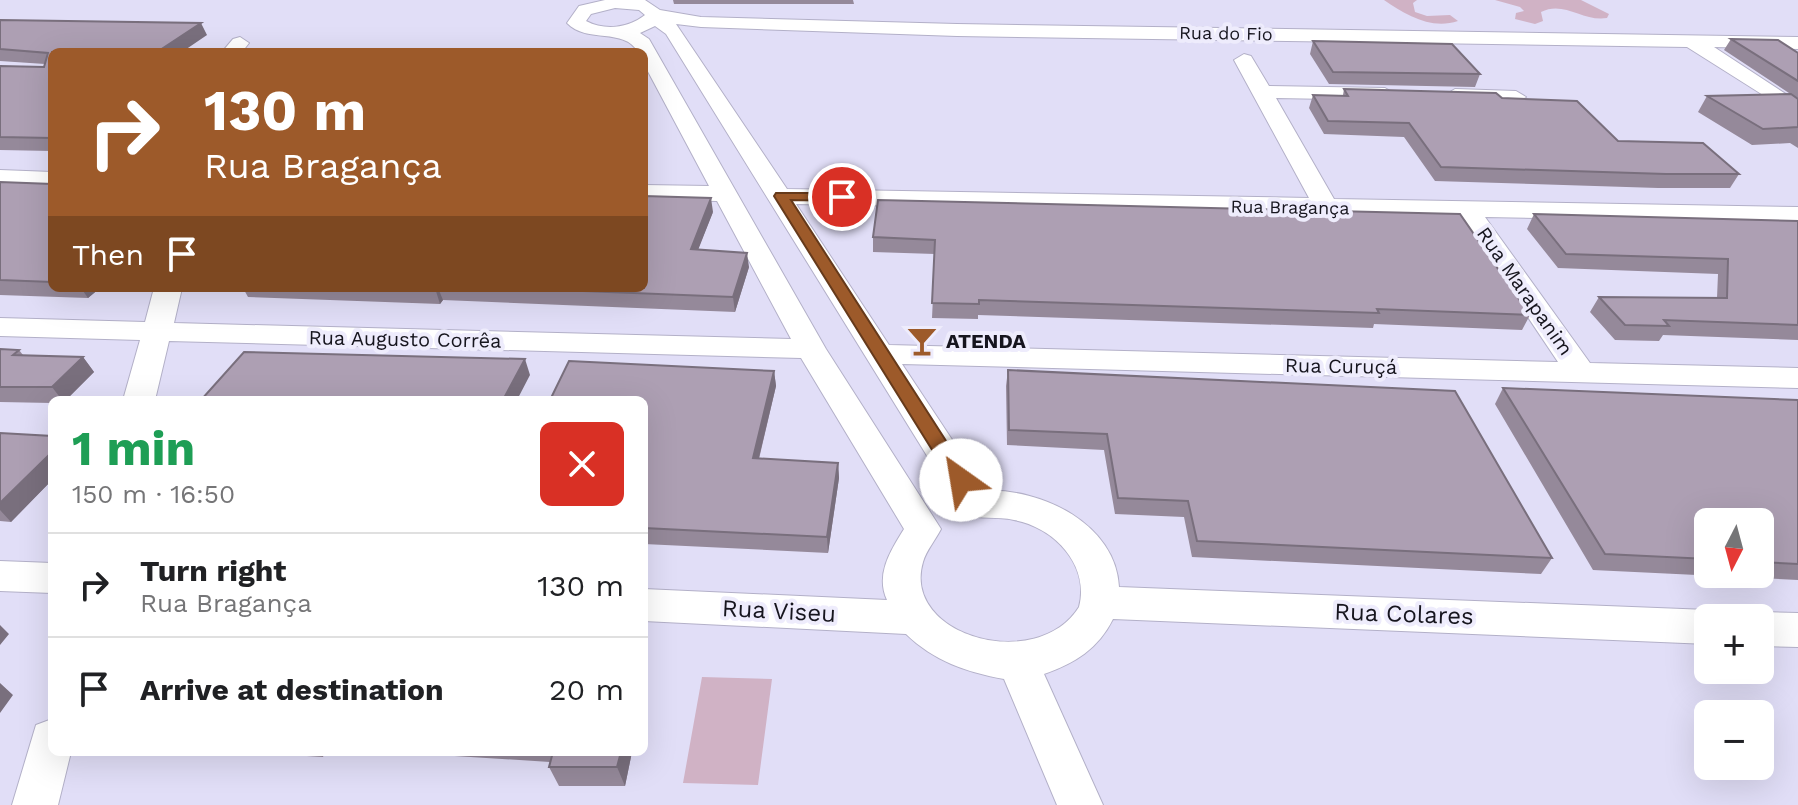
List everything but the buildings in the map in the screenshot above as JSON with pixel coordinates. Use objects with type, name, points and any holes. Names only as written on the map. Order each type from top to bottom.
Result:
[{"type":"street","points":[[566,0],[576,18],[593,7],[615,11],[642,26],[655,16],[673,30],[883,354],[976,505],[1004,504],[1032,510],[1062,525],[1081,541],[1095,564],[1100,602],[1081,635],[1058,652],[1018,663],[980,660],[951,649],[915,618],[905,600],[901,576],[905,555],[923,529],[811,349],[648,54]]},
{"type":"street","name":"Rua do Fio","points":[[576,18],[576,23],[587,29],[615,11],[644,5],[655,16],[701,22],[957,30],[1798,43]]},
{"type":"street","points":[[615,11],[645,48]]},
{"type":"street","points":[[1691,41],[1798,111]]},
{"type":"street","points":[[1244,60],[1327,208]]},
{"type":"street","points":[[1262,92],[1405,94]]},
{"type":"street","points":[[1437,95],[1516,97]]},
{"type":"street","points":[[0,177],[48,179]]},
{"type":"street","points":[[648,192],[725,194]]},
{"type":"street","name":"Rua Bragança","points":[[781,196],[1798,215]]},
{"type":"street","name":"Rua Marapanim","points":[[1468,210],[1581,372]]},
{"type":"street","points":[[140,396],[167,292]]},
{"type":"street","name":"Rua Augusto Corrêa","points":[[0,327],[811,349]]},
{"type":"street","name":"Rua Curuçá","points":[[883,354],[1798,378]]},
{"type":"street","points":[[0,576],[48,578]]},
{"type":"street","name":"Rua Colares","points":[[1100,602],[1694,626]]},
{"type":"street","name":"Rua Viseu","points":[[648,605],[915,618]]},
{"type":"street","points":[[1774,629],[1798,630]]},
{"type":"street","points":[[1018,663],[1080,805]]},
{"type":"street","points":[[35,805],[48,755]]},
{"type":"shaded area","points":[[1384,0],[1417,0],[1413,3],[1415,12],[1427,16],[1450,15],[1458,21],[1429,22],[1410,16]]},
{"type":"shaded area","points":[[1495,0],[1581,0],[1609,14],[1607,18],[1598,18],[1558,8],[1549,9],[1541,12],[1543,21],[1535,24],[1515,19],[1516,13],[1524,11],[1520,7]]},
{"type":"shaded area","points":[[702,677],[772,679],[758,785],[683,783]]},
{"type":"place","name":"ATENDA","points":[[922,341]]},
{"type":"route","points":[[842,197],[781,196],[961,480]]}]
